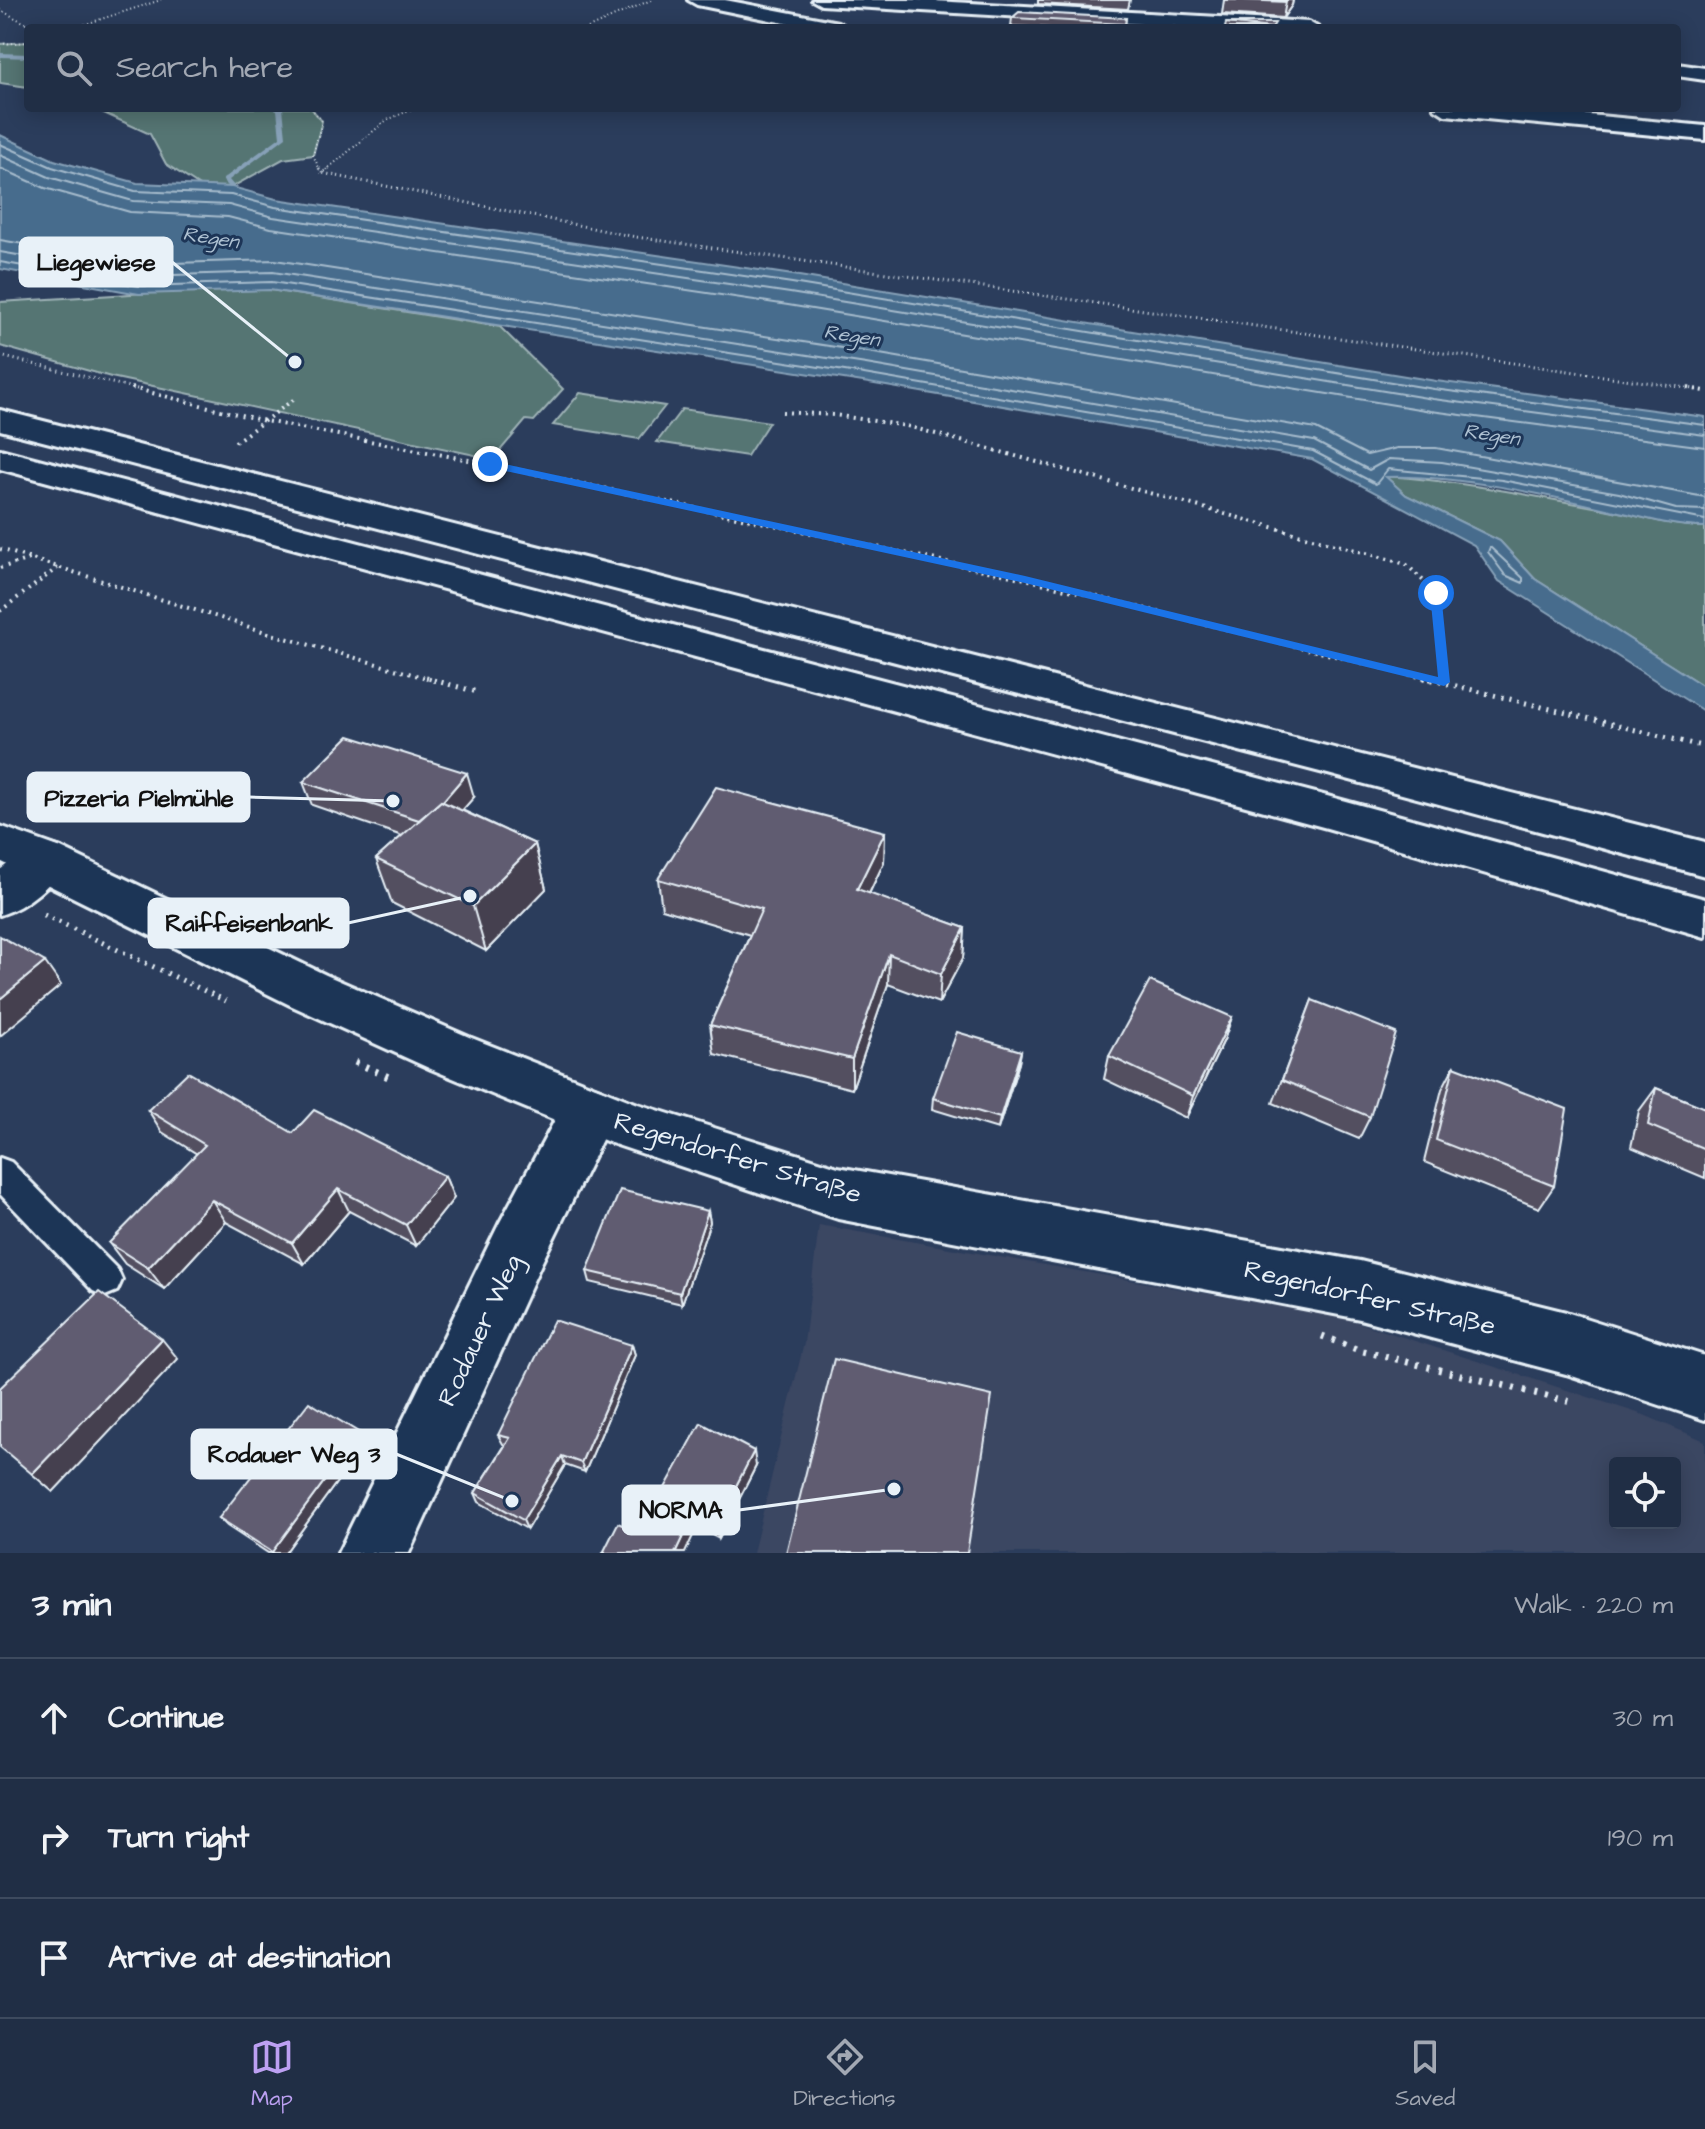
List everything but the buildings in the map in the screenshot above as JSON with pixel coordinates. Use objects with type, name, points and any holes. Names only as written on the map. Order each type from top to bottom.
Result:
[{"type":"main road","points":[[697,0],[818,24]]},
{"type":"main road","points":[[821,0],[1239,24]]},
{"type":"main road","points":[[1681,71],[1705,74]]},
{"type":"main road","points":[[1487,112],[1705,133]]},
{"type":"main road","points":[[0,420],[1313,755],[1705,859]]},
{"type":"main road","points":[[0,459],[1327,812],[1705,918]]},
{"type":"main road","points":[[0,897],[22,852]]},
{"type":"main road","name":"Regendorfer Straße","points":[[22,852],[308,990],[450,1053],[589,1109],[838,1193],[1360,1290],[1566,1343],[1705,1388]]},
{"type":"main road","name":"Rodauer Weg","points":[[373,1553],[520,1244],[589,1109]]},
{"type":"lane","points":[[0,1172],[105,1280]]},
{"type":"path","points":[[86,24],[161,0]]},
{"type":"path","points":[[597,24],[651,0]]},
{"type":"path","points":[[0,10],[27,24]]},
{"type":"path","points":[[0,44],[24,42]]},
{"type":"path","points":[[314,112],[322,121],[313,155],[322,173]]},
{"type":"path","points":[[322,173],[387,120],[406,112]]},
{"type":"path","points":[[322,173],[636,237],[1705,391]]},
{"type":"path","points":[[0,356],[265,421],[490,464],[1025,579],[1705,747]]},
{"type":"path","points":[[235,442],[296,398]]},
{"type":"path","points":[[782,412],[841,413],[922,427],[981,448],[1406,564],[1436,593],[1444,682]]},
{"type":"path","points":[[0,549],[60,565],[275,635],[477,692]]},
{"type":"path","points":[[0,568],[34,558]]},
{"type":"path","points":[[0,611],[60,565]]},
{"type":"shaded area","points":[[819,1225],[1344,1318],[1644,1415],[1705,1441],[1705,1553],[753,1553],[804,1343]]},
{"type":"green space","points":[[24,42],[24,86],[0,83],[0,44]]},
{"type":"green space","points":[[102,112],[314,112],[322,121],[313,155],[283,159],[232,187],[201,187],[166,164],[150,134]]},
{"type":"green space","points":[[196,290],[270,290],[500,327],[563,389],[534,421],[526,420],[493,459],[111,377],[0,346],[0,302]]},
{"type":"green space","points":[[580,393],[665,406],[639,439],[553,425]]},
{"type":"green space","points":[[682,409],[769,422],[747,456],[657,442]]},
{"type":"green space","points":[[1385,476],[1442,481],[1668,523],[1705,527],[1705,687],[1535,579],[1500,541],[1406,495]]},
{"type":"water","name":"Regen","points":[[0,135],[54,160],[137,183],[232,187],[276,199],[793,275],[1436,381],[1705,417],[1705,527],[1660,522],[1500,487],[1441,479],[1386,477],[1406,495],[1500,541],[1535,579],[1705,687],[1705,712],[1499,581],[1474,545],[1312,459],[863,382],[270,290],[139,294],[0,269]]},
{"type":"waterway","points":[[0,55],[24,56]]},
{"type":"waterway","points":[[232,187],[225,180],[283,137],[280,112]]},
{"type":"place","name":"Liegewiese","points":[[295,362]]},
{"type":"place","name":"Pizzeria Pielmühle","points":[[393,801]]},
{"type":"place","name":"Raiffeisenbank","points":[[470,896]]},
{"type":"place","name":"NORMA","points":[[894,1489]]},
{"type":"place","name":"Rodauer Weg 3","points":[[512,1501]]},
{"type":"route","points":[[490,464],[1025,579],[1444,682],[1436,593]]}]
